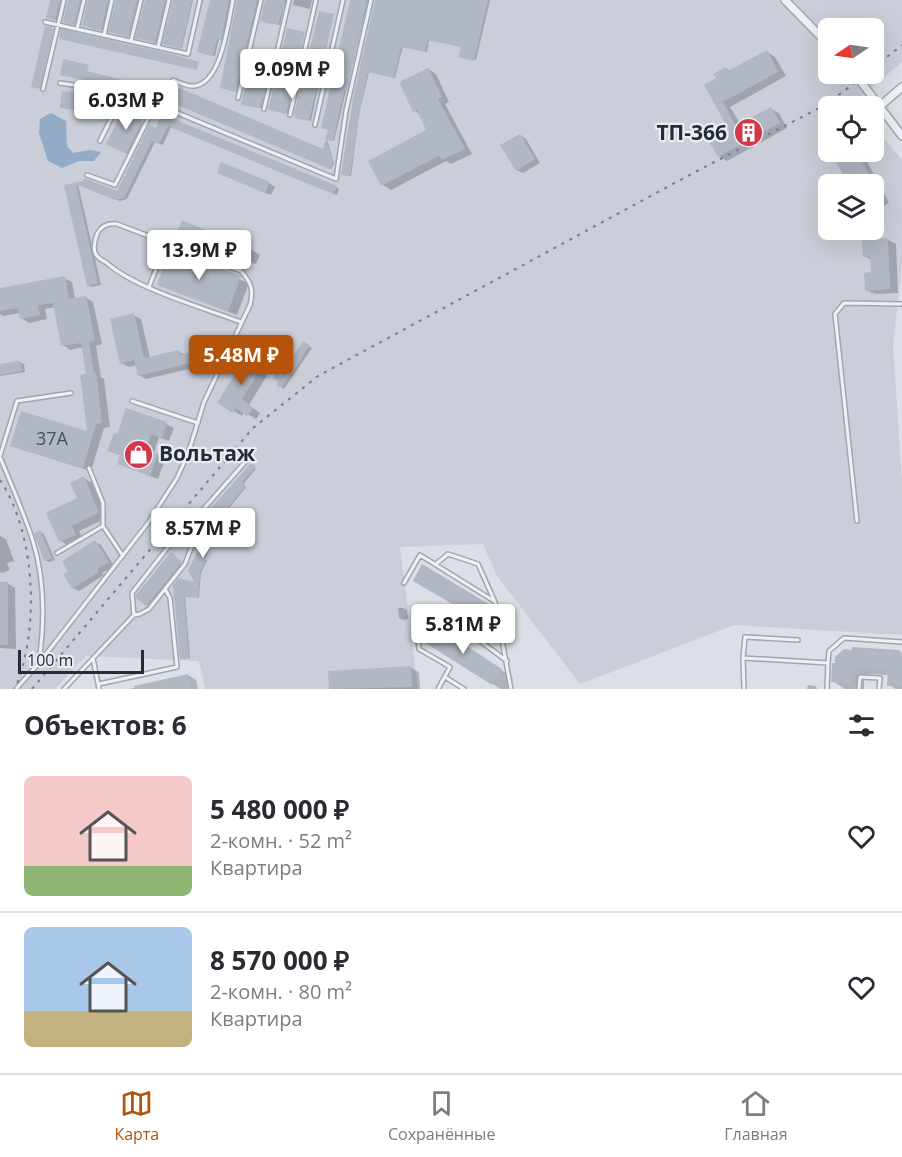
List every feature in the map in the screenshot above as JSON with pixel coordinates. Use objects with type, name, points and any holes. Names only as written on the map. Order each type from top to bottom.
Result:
[{"type":"street","points":[[785,0],[818,34]]},
{"type":"street","points":[[884,103],[902,87]]},
{"type":"street","points":[[884,113],[902,136]]},
{"type":"lane","points":[[43,89],[64,0]]},
{"type":"lane","points":[[77,29],[84,0]]},
{"type":"lane","points":[[104,35],[112,0]]},
{"type":"lane","points":[[131,41],[141,0]]},
{"type":"lane","points":[[158,47],[169,0]]},
{"type":"lane","points":[[45,22],[188,54],[200,0]]},
{"type":"lane","points":[[87,175],[115,185],[152,111],[165,100],[173,80],[192,87],[203,84],[213,75],[233,0]]},
{"type":"lane","points":[[238,98],[261,0]]},
{"type":"lane","points":[[264,109],[289,0]]},
{"type":"lane","points":[[290,116],[316,0]]},
{"type":"lane","points":[[315,125],[343,0]]},
{"type":"lane","points":[[60,83],[124,92],[336,179],[346,111],[370,0]]},
{"type":"lane","points":[[100,141],[124,92]]},
{"type":"lane","points":[[16,689],[123,556],[177,478],[188,454],[204,402],[241,322],[253,294],[250,280],[241,270],[117,224],[106,225],[97,235],[95,253],[114,270],[149,287],[241,322]]},
{"type":"lane","points":[[149,287],[166,243]]},
{"type":"lane","points":[[857,521],[835,314],[844,303],[902,304]]},
{"type":"lane","points":[[39,663],[43,634],[40,571],[32,539],[0,456],[17,400],[71,393]]},
{"type":"lane","points":[[132,401],[198,423]]},
{"type":"lane","points":[[64,689],[134,615],[149,609],[185,564],[200,513],[246,461]]},
{"type":"lane","points":[[89,468],[103,503],[103,526],[123,556]]},
{"type":"lane","points":[[57,554],[103,526]]},
{"type":"lane","points":[[134,615],[132,593],[172,542]]},
{"type":"lane","points":[[436,564],[448,554],[478,564],[495,602],[511,689]]},
{"type":"lane","points":[[404,583],[420,555],[495,602]]},
{"type":"lane","points":[[99,684],[177,667],[170,598],[165,589]]},
{"type":"lane","points":[[438,689],[450,667],[419,649],[418,638],[436,609],[507,661]]},
{"type":"lane","points":[[744,689],[745,637],[798,640]]},
{"type":"lane","points":[[827,689],[829,651],[844,638],[902,642]]},
{"type":"lane","points":[[93,657],[99,689]]},
{"type":"lane","points":[[743,658],[828,663]]},
{"type":"lane","points":[[859,689],[860,676],[880,678],[879,689]]},
{"type":"lane","points":[[445,677],[464,689]]},
{"type":"shaded area","points":[[0,0],[902,0],[902,62],[884,77],[884,18],[818,18],[818,84],[876,84],[862,96],[818,96],[818,162],[884,162],[884,139],[902,160],[902,266],[893,346],[902,483],[902,635],[734,625],[580,684],[497,576],[483,544],[400,547],[418,689],[205,689],[199,661],[86,656],[55,689],[0,689]]},
{"type":"water","points":[[51,113],[66,121],[67,146],[73,153],[90,150],[101,152],[94,161],[79,161],[62,168],[48,161],[39,133],[40,119]]},
{"type":"building","points":[[50,0],[60,0],[55,20],[46,18]]},
{"type":"building","points":[[68,0],[80,0],[74,25],[63,22]]},
{"type":"building","points":[[88,0],[108,0],[101,31],[82,26]]},
{"type":"building","points":[[116,0],[137,0],[128,37],[108,32]]},
{"type":"building","points":[[145,0],[165,0],[155,43],[135,38]]},
{"type":"building","points":[[173,0],[192,0],[181,49],[162,44]]},
{"type":"building","points":[[210,0],[229,0],[221,40],[217,39],[213,56],[197,52]]},
{"type":"building","points":[[237,0],[257,0],[236,92],[220,88]]},
{"type":"building","points":[[265,0],[285,0],[278,25],[260,21]]},
{"type":"building","points":[[350,0],[367,0],[347,91],[344,91],[333,141],[326,140],[333,162],[330,169],[168,101],[175,86],[323,149],[328,130],[321,128]]},
{"type":"building","points":[[375,0],[488,0],[474,61],[458,57],[461,47],[428,40],[425,52],[401,47],[394,78],[368,72],[350,176],[341,175],[353,99]]},
{"type":"building","points":[[319,11],[334,14],[309,121],[295,118],[294,115]]},
{"type":"building","points":[[45,26],[54,28],[39,89],[31,87]]},
{"type":"building","points":[[287,28],[305,32],[286,114],[268,110]]},
{"type":"building","points":[[61,29],[199,62],[197,70],[59,39]]},
{"type":"building","points":[[767,50],[778,72],[723,102],[736,126],[771,107],[780,123],[718,157],[710,143],[730,132],[704,85],[716,78],[713,74],[726,67],[728,71]]},
{"type":"building","points":[[63,59],[89,65],[87,71],[135,83],[134,90],[60,75]]},
{"type":"building","points":[[428,68],[442,97],[438,99],[465,149],[442,160],[439,156],[381,186],[368,161],[426,130],[417,110],[413,112],[399,82]]},
{"type":"building","points":[[247,77],[267,81],[260,108],[241,105]]},
{"type":"building","points":[[62,91],[108,96],[107,105],[76,102],[75,110],[60,108]]},
{"type":"building","points":[[136,105],[144,110],[139,120],[142,122],[126,154],[106,144],[120,116],[128,120]]},
{"type":"building","points":[[161,114],[337,186],[333,194],[168,126],[159,144],[152,141],[124,198],[115,200],[76,184],[98,283],[87,286],[64,185],[83,181],[84,178],[117,191],[149,125],[156,128]]},
{"type":"building","points":[[520,134],[535,159],[516,171],[500,145]]},
{"type":"building","points":[[221,162],[270,182],[265,193],[217,173]]},
{"type":"building","points":[[836,162],[862,162],[869,174],[843,174]]},
{"type":"building","points":[[182,220],[252,249],[248,261],[177,232]]},
{"type":"building","points":[[888,238],[890,289],[865,291],[864,273],[871,272],[870,256],[863,257],[862,240],[884,240]]},
{"type":"building","points":[[170,250],[241,276],[228,312],[157,285]]},
{"type":"building","points":[[65,276],[69,299],[86,296],[95,340],[89,342],[94,373],[96,373],[102,423],[96,424],[83,468],[10,446],[21,411],[87,431],[80,375],[86,374],[81,343],[61,346],[53,303],[38,305],[40,315],[20,319],[18,308],[0,311],[0,288]]},
{"type":"building","points":[[134,313],[144,358],[179,350],[180,355],[189,353],[191,363],[138,376],[134,360],[120,364],[110,319]]},
{"type":"building","points":[[303,341],[310,345],[280,388],[276,385],[278,382],[273,378],[276,373],[281,376]]},
{"type":"building","points":[[247,354],[264,364],[242,399],[253,408],[247,416],[236,408],[233,413],[217,403]]},
{"type":"building","points":[[20,361],[22,371],[0,375],[0,364]]},
{"type":"building","points":[[126,408],[167,422],[162,438],[151,434],[146,449],[158,453],[150,476],[117,464],[120,455],[107,451],[114,433],[117,434]]},
{"type":"building","points":[[251,463],[256,467],[242,482],[246,485],[222,515],[204,557],[207,558],[200,572],[198,598],[184,597],[189,658],[180,659],[173,585],[178,578],[194,582],[188,570],[205,537],[204,516]]},
{"type":"building","points":[[84,476],[99,513],[72,526],[76,535],[59,542],[46,513],[77,498],[70,483]]},
{"type":"building","points":[[40,530],[52,558],[44,561],[34,533]]},
{"type":"building","points":[[95,540],[109,562],[97,569],[99,572],[72,589],[63,574],[68,571],[62,561]]},
{"type":"building","points":[[171,552],[182,562],[146,606],[136,598],[136,595]]},
{"type":"building","points":[[422,564],[492,606],[483,622],[413,581]]},
{"type":"building","points":[[0,582],[8,582],[8,645],[0,645]]},
{"type":"building","points":[[434,625],[502,669],[492,685],[424,642]]},
{"type":"building","points":[[852,647],[899,650],[902,653],[902,686],[887,686],[888,674],[884,669],[857,668],[852,672],[851,683],[831,682],[832,663],[835,663],[835,657],[844,649],[852,650]]},
{"type":"building","points":[[411,666],[412,687],[329,689],[328,671]]},
{"type":"building","points":[[188,674],[191,689],[135,689],[134,686]]},
{"type":"railway","points":[[884,59],[902,45]]},
{"type":"railway","points":[[32,689],[253,428],[318,376],[695,172],[825,105],[853,84]]},
{"type":"railway","points":[[0,480],[12,502],[21,527],[30,583],[31,611],[28,639],[15,689]]},
{"type":"place","name":"ТП-366","points":[[748,133]]},
{"type":"place","name":"Вольтаж","points":[[138,454]]}]
